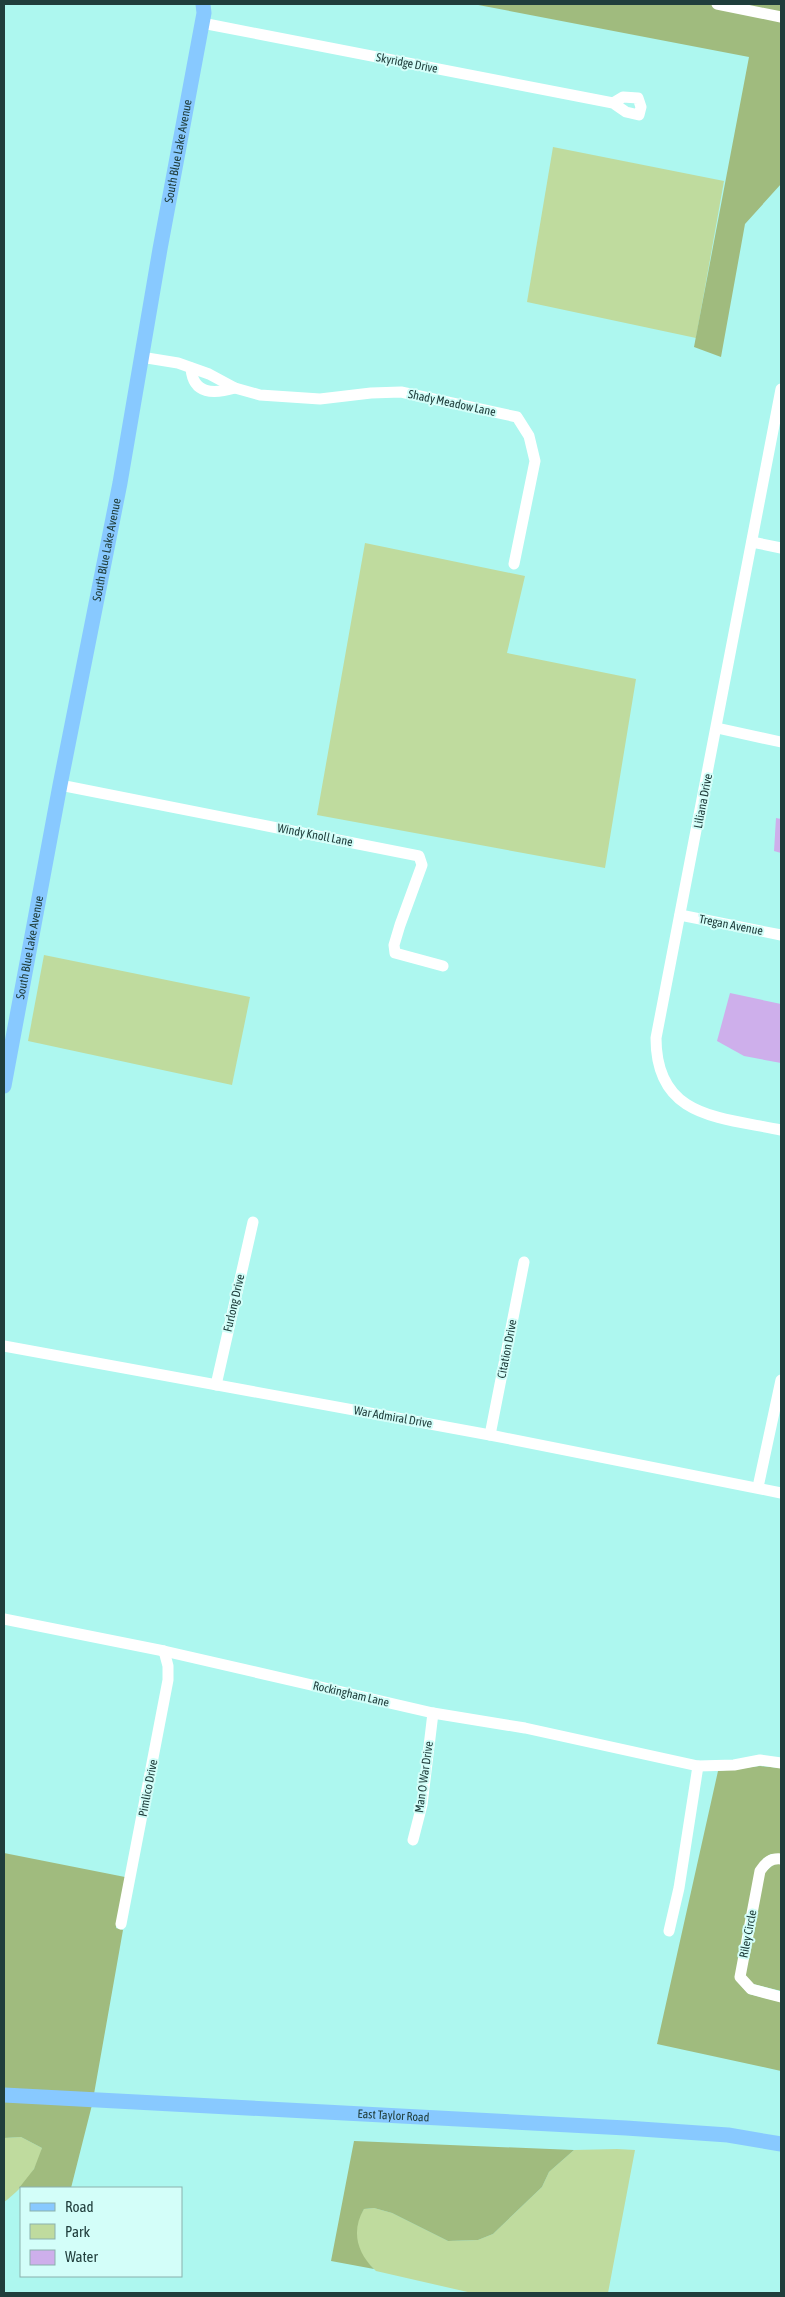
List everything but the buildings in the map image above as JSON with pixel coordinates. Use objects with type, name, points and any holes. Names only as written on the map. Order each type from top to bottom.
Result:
[{"type":"main road","name":"South Blue Lake Avenue","points":[[4,1086],[60,785],[120,483],[141,357],[205,11]]},
{"type":"main road","name":"East Taylor Road","points":[[4,2095],[626,2128],[728,2135],[781,2144]]},
{"type":"street","points":[[717,4],[781,17]]},
{"type":"street","name":"Skyridge Drive","points":[[205,11],[613,103]]},
{"type":"street","name":"Shady Meadow Lane","points":[[141,357],[178,363],[209,374],[235,388],[260,395],[320,399],[371,393],[401,392],[517,417],[529,436],[535,461],[514,564]]},
{"type":"street","name":"Shady Meadow Lane","points":[[191,368],[193,381],[201,389],[220,391],[235,388]]},
{"type":"street","name":"Liliana Drive","points":[[781,390],[779,416],[752,542],[656,1038],[656,1058],[662,1078],[669,1090],[686,1105],[709,1115],[781,1130]]},
{"type":"street","points":[[752,542],[781,548]]},
{"type":"street","points":[[717,728],[781,742]]},
{"type":"street","name":"Windy Knoll Lane","points":[[60,785],[419,856],[422,865],[394,945],[396,953],[443,966]]},
{"type":"street","name":"Tregan Avenue","points":[[680,915],[781,935]]},
{"type":"street","name":"Furlong Drive","points":[[216,1385],[253,1222]]},
{"type":"street","name":"Citation Drive","points":[[490,1435],[524,1262]]},
{"type":"street","name":"War Admiral Drive","points":[[4,1346],[490,1435],[781,1493]]},
{"type":"street","points":[[758,1487],[781,1380]]},
{"type":"street","name":"Rockingham Lane","points":[[4,1620],[164,1651],[433,1713],[524,1728],[698,1766],[734,1765],[760,1760],[781,1763]]},
{"type":"street","name":"Pimlico Drive","points":[[121,1924],[168,1680],[164,1651]]},
{"type":"street","name":"Man O War Drive","points":[[413,1840],[422,1805],[433,1713]]},
{"type":"street","points":[[669,1931],[698,1766]]},
{"type":"street","name":"Riley Circle","points":[[781,1859],[773,1858],[760,1871],[740,1977],[750,1989],[781,1997]]},
{"type":"green space","points":[[473,4],[781,4],[781,184],[745,224],[721,357],[694,347],[749,57]]},
{"type":"green space","points":[[553,147],[724,181],[696,338],[527,302]]},
{"type":"green space","points":[[365,543],[525,576],[507,653],[636,679],[605,868],[317,815]]},
{"type":"green space","points":[[44,955],[250,997],[232,1085],[28,1041]]},
{"type":"green space","points":[[760,1766],[781,1768],[781,1854],[771,1854],[763,1859],[736,1980],[749,1994],[781,2002],[781,2071],[657,2044],[718,1771]]},
{"type":"green space","points":[[4,1853],[125,1877],[116,1928],[123,1930],[94,2094],[4,2090]]},
{"type":"green space","points":[[774,1864],[781,1864],[781,1991],[753,1984],[745,1976],[764,1873]]},
{"type":"green space","points":[[4,2100],[92,2105],[71,2187],[19,2188],[34,2169],[42,2148],[21,2137],[4,2138]]},
{"type":"green space","points":[[21,2137],[42,2148],[33,2171],[17,2191],[4,2202],[4,2138]]},
{"type":"green space","points":[[354,2141],[574,2150],[549,2172],[542,2187],[493,2234],[478,2240],[448,2241],[392,2213],[374,2208],[364,2209],[358,2225],[358,2241],[363,2256],[374,2269],[331,2261]]},
{"type":"green space","points":[[574,2150],[635,2150],[608,2293],[472,2293],[376,2271],[363,2258],[357,2243],[357,2220],[364,2209],[374,2208],[392,2213],[448,2241],[478,2240],[493,2234],[542,2187],[549,2172]]},
{"type":"water","points":[[776,818],[781,819],[781,853],[774,851]]},
{"type":"water","points":[[730,993],[781,1004],[781,1063],[744,1056],[717,1041]]}]
